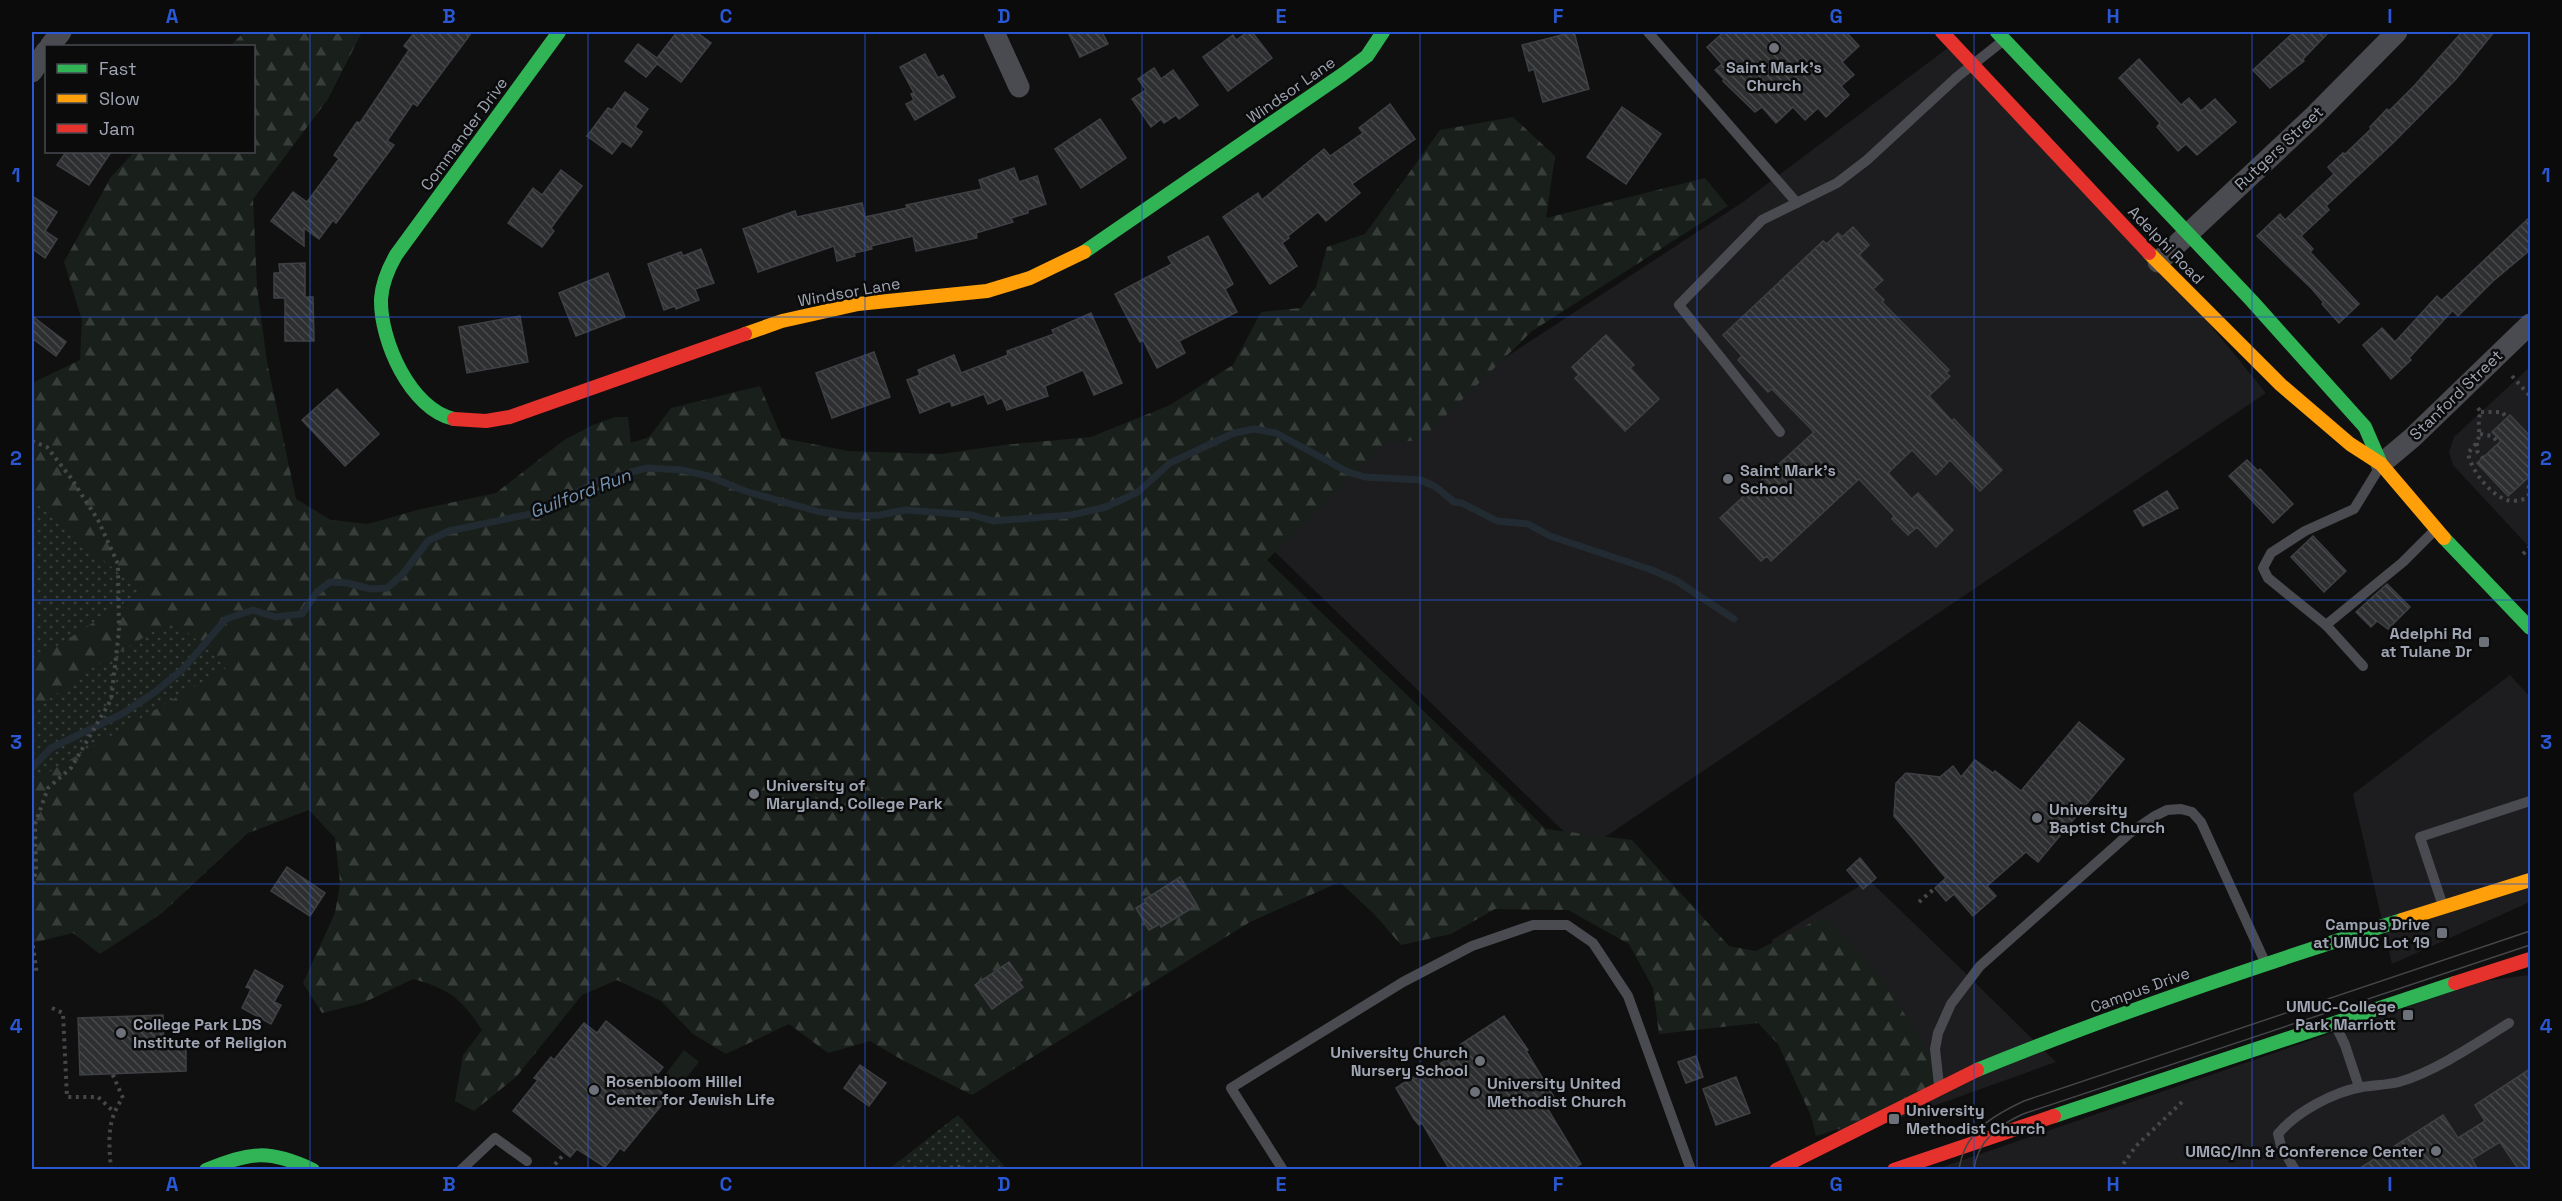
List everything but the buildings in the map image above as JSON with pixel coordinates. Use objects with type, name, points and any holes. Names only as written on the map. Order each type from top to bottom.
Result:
[{"type":"street","points":[[51,45],[61,32]]},
{"type":"street","name":"Commander Drive","points":[[396,255],[559,32]]},
{"type":"street","points":[[994,32],[1019,87]]},
{"type":"street","name":"Windsor Lane","points":[[396,255],[381,287],[380,311],[402,376],[417,399],[435,413],[469,423],[495,421],[644,372],[790,319],[880,301],[984,291],[1051,270],[1097,244],[1343,74],[1367,56],[1383,32]]},
{"type":"street","name":"Rutgers Street","points":[[2158,261],[2314,116],[2397,32]]},
{"type":"street","name":"Adelphi Road","points":[[2001,35],[2365,427],[2381,464],[2436,529],[2530,628]]},
{"type":"street","name":"Adelphi Road","points":[[1954,36],[1973,67],[2158,261],[2282,385],[2350,444],[2381,464]]},
{"type":"street","points":[[32,72],[45,52]]},
{"type":"street","name":"Stanford Street","points":[[2381,464],[2528,333]]},
{"type":"street","name":"Campus Drive","points":[[1776,1170],[1984,1066],[2052,1039],[2265,963],[2530,880]]},
{"type":"street","points":[[1894,1170],[2334,1022],[2530,959]]},
{"type":"street","points":[[206,1170],[250,1153],[264,1152],[276,1154],[314,1170]]},
{"type":"lane","points":[[1648,32],[1797,203]]},
{"type":"lane","points":[[1780,432],[1679,305],[1761,220],[1837,183],[1868,160],[1957,77],[1973,67],[2001,35]]},
{"type":"lane","points":[[2363,666],[2326,625],[2268,578],[2263,568],[2271,553],[2305,531],[2354,509],[2381,464]]},
{"type":"lane","points":[[2326,625],[2403,562],[2436,529]]},
{"type":"lane","points":[[2443,906],[2420,837],[2530,801]]},
{"type":"lane","points":[[1940,1088],[1935,1049],[1938,1033],[1951,1004],[1980,966],[2130,833],[2167,810],[2181,809],[2192,812],[2201,822],[2265,963]]},
{"type":"lane","points":[[1283,1170],[1231,1088],[1403,982],[1472,946],[1533,925],[1567,925],[1593,943],[1628,996],[1691,1170]]},
{"type":"lane","points":[[2334,1022],[2345,1045],[2359,1087]]},
{"type":"lane","points":[[2295,1170],[2281,1146],[2278,1134],[2288,1121],[2314,1105],[2359,1087],[2398,1082],[2434,1066],[2509,1023]]},
{"type":"lane","points":[[460,1170],[495,1138],[527,1161]]},
{"type":"path","points":[[2512,376],[2530,396]]},
{"type":"path","points":[[2507,418],[2502,412],[2479,410],[2477,423],[2480,435],[2468,453],[2470,462],[2481,478],[2500,495],[2511,501],[2530,497],[2528,491],[2530,481]]},
{"type":"path","points":[[2480,435],[2492,436],[2499,443]]},
{"type":"path","points":[[32,441],[47,447],[71,478],[98,520],[118,564],[119,632],[111,700],[71,768],[48,788],[35,824],[36,870],[32,889]]},
{"type":"path","points":[[2477,442],[2477,451],[2483,458]]},
{"type":"path","points":[[2523,554],[2530,547]]},
{"type":"path","points":[[1919,902],[1935,888]]},
{"type":"path","points":[[32,938],[37,975]]},
{"type":"path","points":[[52,1008],[63,1013],[67,1097],[98,1097],[113,1111]]},
{"type":"path","points":[[111,1170],[109,1141],[113,1111],[123,1098],[112,1074]]},
{"type":"path","points":[[2120,1170],[2136,1146],[2185,1098]]},
{"type":"path","points":[[550,1170],[565,1153]]},
{"type":"path","points":[[943,1170],[957,1166],[965,1170]]},
{"type":"shaded area","name":"Saint Mark's School","points":[[1953,44],[2167,272],[2266,393],[1584,851],[1248,526],[1743,202]]},
{"type":"shaded area","points":[[2530,367],[2530,548],[2453,465],[2449,452],[2454,437]]},
{"type":"shaded area","points":[[2510,675],[2530,697],[2530,902],[2392,964],[2353,794]]},
{"type":"shaded area","points":[[1869,880],[2056,1062],[1841,1139],[1772,940]]},
{"type":"shaded area","points":[[2530,975],[2530,1169],[1934,1170],[2483,981]]},
{"type":"green space","points":[[244,32],[362,32],[328,99],[253,199],[257,287],[267,362],[296,499],[331,520],[368,524],[421,509],[496,493],[564,440],[615,417],[628,417],[631,443],[649,437],[671,408],[760,386],[782,438],[848,451],[941,454],[1003,445],[1091,437],[1170,405],[1233,365],[1261,312],[1301,308],[1316,287],[1327,247],[1365,234],[1440,130],[1513,117],[1555,156],[1546,218],[1705,178],[1728,206],[1532,331],[1421,440],[1385,443],[1267,560],[1546,829],[1632,840],[1729,946],[1756,951],[1825,916],[1884,981],[1953,1092],[1816,1136],[1811,1116],[1778,1044],[1758,1023],[1659,1034],[1653,988],[1629,944],[1568,910],[1495,909],[1451,934],[1401,945],[1376,916],[1340,882],[1250,922],[972,1095],[870,1041],[828,1053],[789,1024],[726,1054],[693,1034],[661,1001],[617,980],[582,995],[516,1077],[474,1111],[455,1101],[463,1055],[482,1030],[453,996],[413,979],[363,1003],[322,1013],[303,983],[335,913],[340,883],[335,838],[309,810],[248,833],[161,914],[100,954],[73,933],[32,943],[32,383],[80,360],[82,320],[64,262],[111,177],[133,153],[255,153],[255,45],[231,45]]},
{"type":"green space","points":[[32,500],[141,592],[32,662]]},
{"type":"green space","points":[[173,620],[228,667],[32,782],[32,712],[89,670]]},
{"type":"green space","points":[[684,1050],[699,1062],[679,1087],[665,1075]]},
{"type":"green space","points":[[958,1115],[1007,1169],[889,1169]]},
{"type":"waterway","name":"Guilford Run","points":[[32,768],[51,748],[122,714],[155,692],[183,669],[226,619],[253,610],[275,617],[302,614],[317,592],[330,582],[347,583],[371,589],[387,588],[402,575],[428,541],[449,531],[540,512],[598,481],[647,468],[682,470],[708,476],[745,491],[820,512],[854,516],[880,515],[905,510],[972,515],[993,521],[1071,515],[1106,507],[1138,492],[1170,463],[1234,433],[1254,429],[1276,433],[1348,472],[1365,477],[1421,480],[1436,487],[1454,502],[1462,503],[1497,521],[1528,524],[1550,536],[1652,570],[1677,581],[1734,619]]},
{"type":"tram line","points":[[1959,1170],[1962,1157],[1973,1135],[1991,1119],[2024,1101],[2530,931]]},
{"type":"tram line","points":[[1974,1170],[1984,1142],[2006,1123],[2023,1114],[2530,945]]},
{"type":"traffic: fast","points":[[454,419],[438,413],[424,402],[401,371],[392,352],[382,316],[381,299],[384,282],[396,255],[559,32]]},
{"type":"traffic: fast","points":[[1084,252],[1343,74],[1367,56],[1383,32]]},
{"type":"traffic: fast","points":[[1997,32],[2252,301],[2365,427],[2381,464]]},
{"type":"traffic: fast","points":[[2444,538],[2530,628]]},
{"type":"traffic: fast","points":[[1977,1070],[2188,990],[2402,920]]},
{"type":"traffic: fast","points":[[2054,1116],[2455,983]]},
{"type":"traffic: fast","points":[[206,1170],[235,1159],[260,1155],[284,1159],[313,1170]]},
{"type":"traffic: slow","points":[[745,334],[782,321],[858,304],[987,291],[1030,278],[1084,252]]},
{"type":"traffic: slow","points":[[2149,253],[2281,385],[2350,444],[2381,464],[2444,538]]},
{"type":"traffic: slow","points":[[2402,920],[2530,880]]},
{"type":"traffic: jam","points":[[1942,32],[2149,253]]},
{"type":"traffic: jam","points":[[454,419],[486,421],[510,417],[745,334]]},
{"type":"traffic: jam","points":[[2455,983],[2530,959]]},
{"type":"traffic: jam","points":[[1776,1170],[1977,1070]]},
{"type":"traffic: jam","points":[[1894,1170],[2054,1116]]},
{"type":"place","name":"Saint Mark's Church","points":[[1774,48]]},
{"type":"place","name":"Saint Mark's School","points":[[1728,479]]},
{"type":"place","name":"Adelphi Rd at Tulane Dr","points":[[2484,642]]},
{"type":"place","name":"University of Maryland, College Park","points":[[754,794]]},
{"type":"place","name":"University Baptist Church","points":[[2037,818]]},
{"type":"place","name":"Campus Drive at UMUC Lot 19","points":[[2442,933]]},
{"type":"place","name":"UMUC-College Park Marriott","points":[[2408,1015]]},
{"type":"place","name":"College Park LDS Institute of Religion","points":[[121,1033]]},
{"type":"place","name":"University Church Nursery School","points":[[1480,1061]]},
{"type":"place","name":"Rosenbloom Hillel Center for Jewish Life","points":[[594,1090]]},
{"type":"place","name":"University United Methodist Church","points":[[1475,1092]]},
{"type":"place","name":"University Methodist Church","points":[[1894,1119]]},
{"type":"place","name":"UMGC/Inn & Conference Center","points":[[2436,1151]]}]
